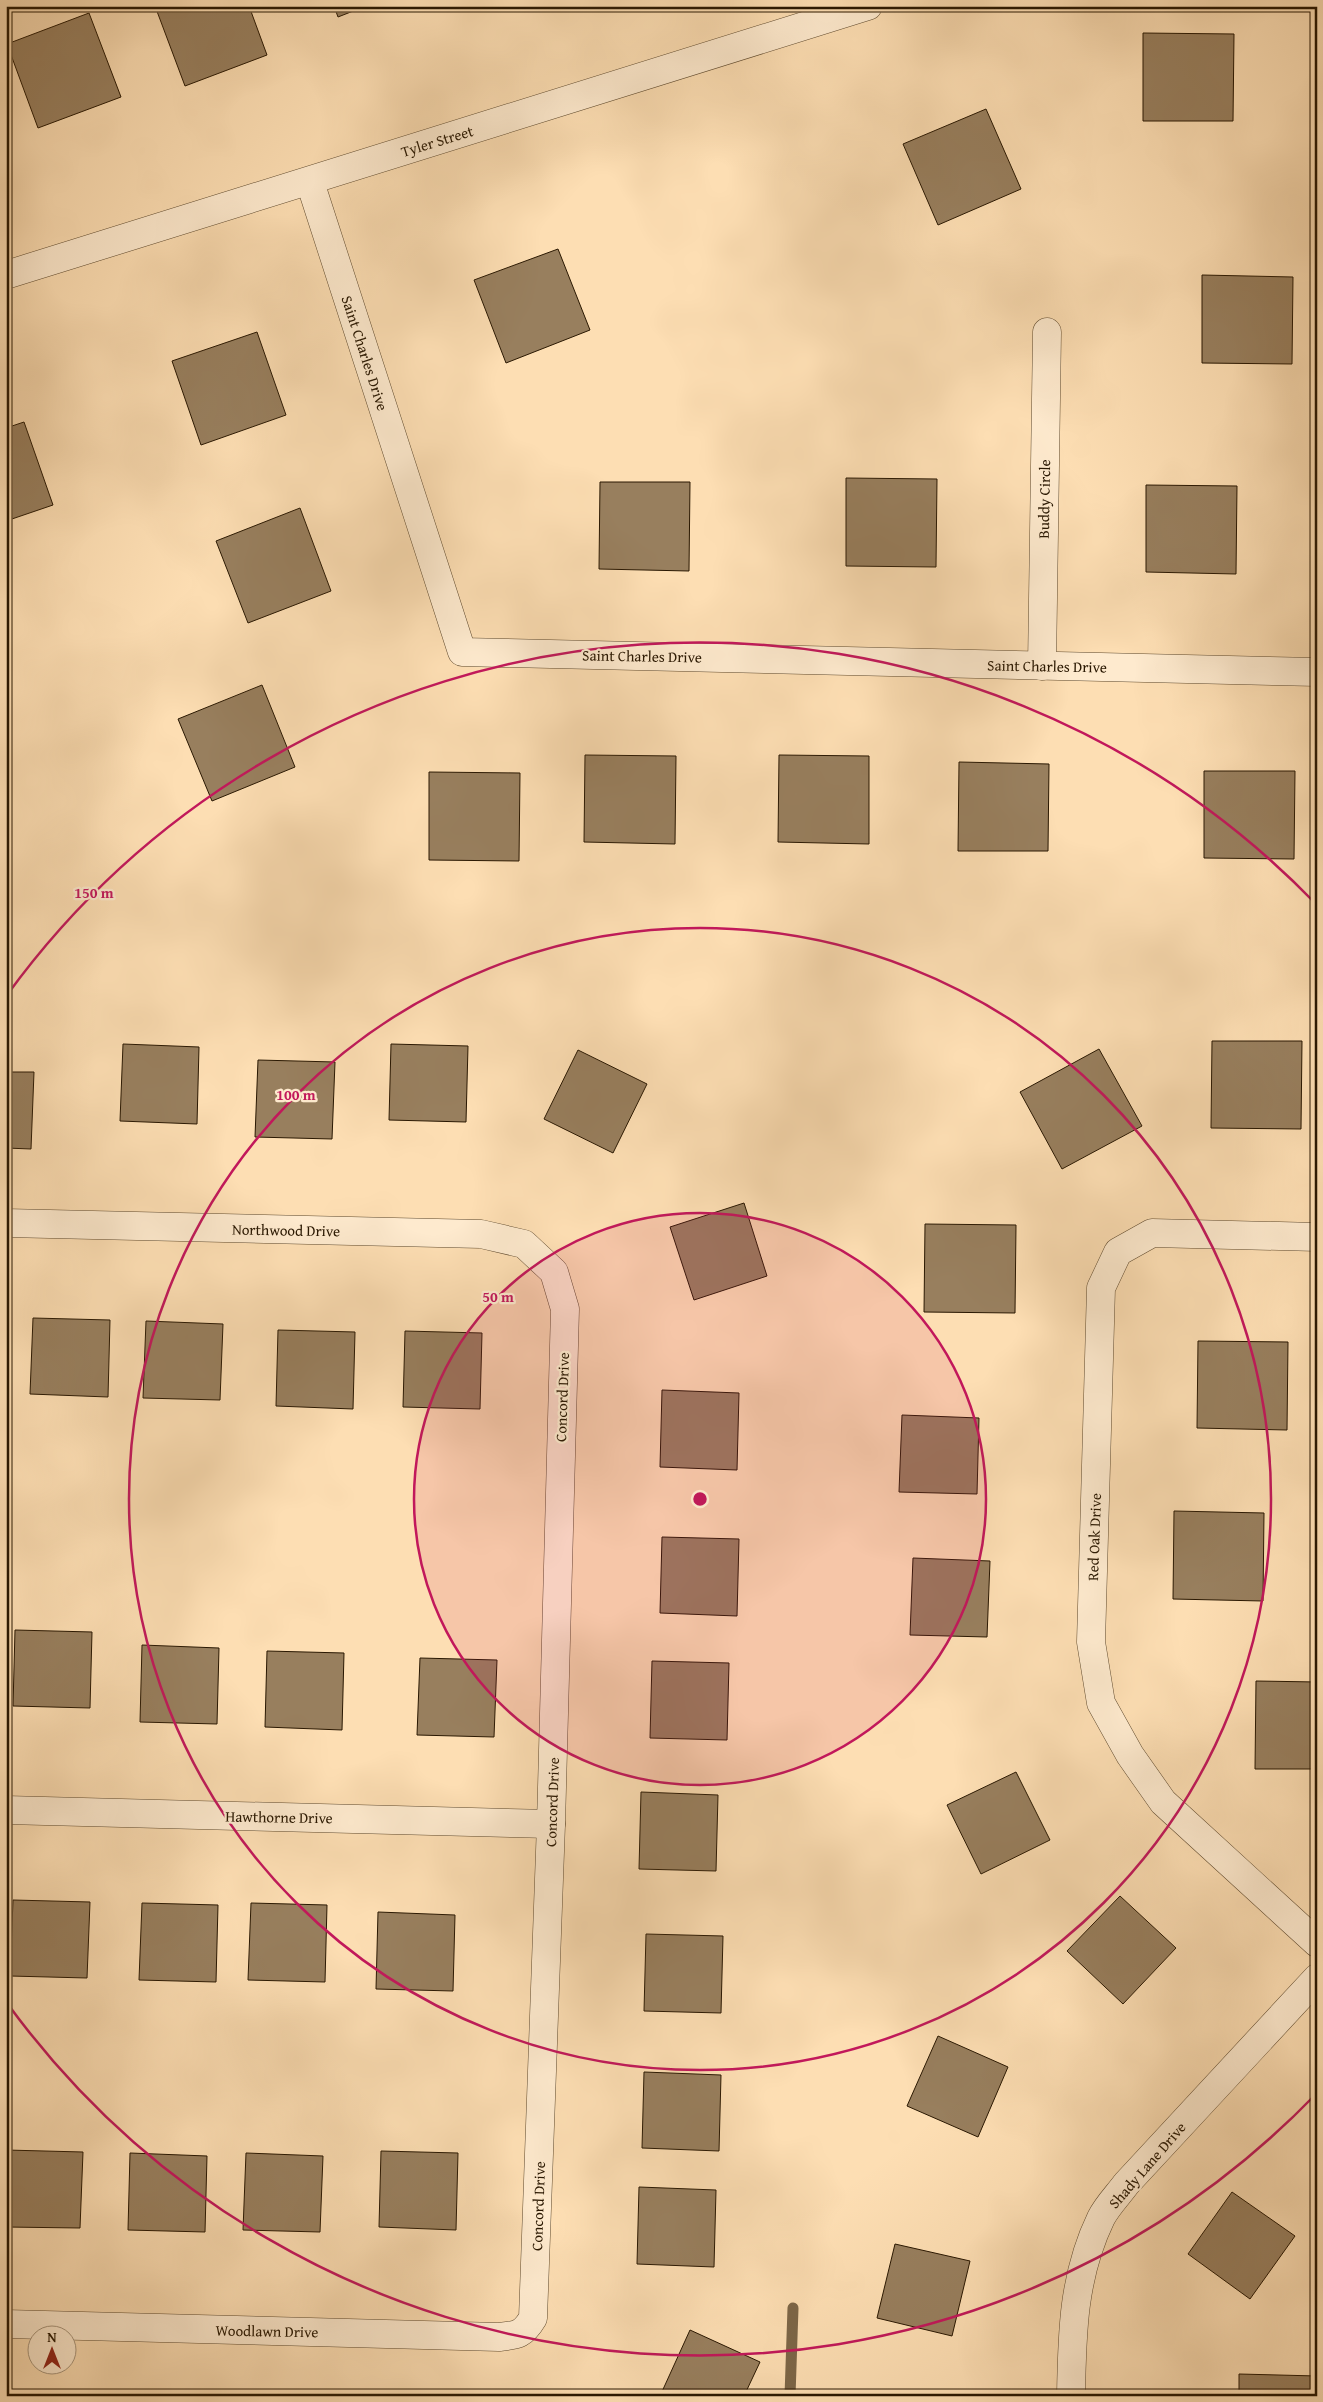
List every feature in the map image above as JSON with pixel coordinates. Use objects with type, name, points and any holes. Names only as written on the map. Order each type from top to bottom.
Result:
[{"type":"street","name":"Tyler Street","points":[[6,275],[310,182],[868,6]]},
{"type":"street","name":"Saint Charles Drive","points":[[310,182],[462,652],[1317,672]]},
{"type":"street","name":"Buddy Circle","points":[[1042,666],[1047,332]]},
{"type":"street","name":"Northwood Drive","points":[[6,1223],[481,1234],[524,1244],[554,1272]]},
{"type":"street","name":"Red Oak Drive","points":[[1317,1237],[1152,1233],[1118,1252],[1101,1288],[1091,1642],[1102,1703],[1130,1755],[1163,1802],[1317,1943]]},
{"type":"street","name":"Concord Drive","points":[[526,2330],[533,2318],[534,2304],[551,1824],[565,1309],[554,1272]]},
{"type":"street","name":"Hawthorne Drive","points":[[6,1810],[551,1824]]},
{"type":"street","name":"Shady Lane Drive","points":[[1070,2396],[1073,2318],[1083,2264],[1102,2217],[1126,2184],[1317,1978]]},
{"type":"street","name":"Woodlawn Drive","points":[[6,2324],[498,2337],[515,2336],[526,2330]]},
{"type":"building","points":[[155,6],[249,6],[267,55],[185,86]]},
{"type":"building","points":[[334,6],[366,6],[338,17]]},
{"type":"building","points":[[89,13],[121,97],[38,128],[7,44]]},
{"type":"building","points":[[1143,33],[1234,34],[1233,121],[1143,121]]},
{"type":"building","points":[[986,109],[1021,189],[938,225],[903,144]]},
{"type":"building","points":[[558,249],[590,330],[506,363],[474,280]]},
{"type":"building","points":[[1202,275],[1293,277],[1292,364],[1202,363]]},
{"type":"building","points":[[257,332],[286,415],[201,445],[172,361]]},
{"type":"building","points":[[24,422],[53,505],[6,521],[6,428]]},
{"type":"building","points":[[846,478],[937,479],[936,567],[846,566]]},
{"type":"building","points":[[600,482],[690,482],[689,571],[599,569]]},
{"type":"building","points":[[1146,485],[1237,486],[1236,574],[1146,572]]},
{"type":"building","points":[[300,508],[331,591],[248,623],[216,541]]},
{"type":"building","points":[[262,685],[295,767],[212,801],[178,719]]},
{"type":"building","points":[[585,755],[676,756],[675,844],[584,842]]},
{"type":"building","points":[[779,755],[869,756],[869,844],[778,842]]},
{"type":"building","points":[[959,762],[1049,764],[1048,851],[958,851]]},
{"type":"building","points":[[1204,771],[1295,771],[1294,859],[1204,858]]},
{"type":"building","points":[[429,772],[520,773],[519,861],[429,860]]},
{"type":"building","points":[[1212,1041],[1302,1041],[1301,1129],[1211,1128]]},
{"type":"building","points":[[123,1044],[199,1047],[197,1124],[120,1121]]},
{"type":"building","points":[[391,1044],[468,1046],[466,1122],[389,1120]]},
{"type":"building","points":[[1099,1049],[1142,1126],[1062,1169],[1020,1092]]},
{"type":"building","points":[[578,1050],[647,1084],[613,1153],[544,1119]]},
{"type":"building","points":[[258,1060],[335,1062],[332,1139],[255,1137]]},
{"type":"building","points":[[6,1072],[34,1072],[31,1149],[6,1148]]},
{"type":"building","points":[[744,1203],[767,1276],[694,1300],[670,1227]]},
{"type":"building","points":[[925,1224],[1016,1225],[1015,1313],[924,1312]]},
{"type":"building","points":[[33,1318],[110,1320],[108,1397],[30,1394]]},
{"type":"building","points":[[146,1321],[223,1324],[220,1400],[143,1398]]},
{"type":"building","points":[[278,1330],[355,1332],[353,1409],[276,1406]]},
{"type":"building","points":[[405,1331],[482,1333],[480,1409],[403,1407]]},
{"type":"building","points":[[1198,1341],[1288,1342],[1287,1430],[1197,1428]]},
{"type":"building","points":[[662,1390],[739,1393],[737,1470],[660,1467]]},
{"type":"building","points":[[902,1415],[979,1418],[977,1494],[899,1492]]},
{"type":"building","points":[[1174,1511],[1264,1513],[1263,1601],[1173,1599]]},
{"type":"building","points":[[662,1537],[739,1539],[737,1616],[660,1613]]},
{"type":"building","points":[[913,1558],[990,1561],[987,1637],[910,1635]]},
{"type":"building","points":[[15,1630],[92,1632],[90,1708],[13,1706]]},
{"type":"building","points":[[142,1645],[219,1648],[217,1724],[140,1722]]},
{"type":"building","points":[[267,1651],[344,1653],[342,1730],[265,1727]]},
{"type":"building","points":[[420,1658],[497,1660],[494,1737],[417,1735]]},
{"type":"building","points":[[652,1661],[729,1663],[727,1740],[650,1738]]},
{"type":"building","points":[[1256,1681],[1317,1682],[1317,1769],[1255,1769]]},
{"type":"building","points":[[1016,1772],[1050,1840],[981,1874],[947,1805]]},
{"type":"building","points":[[641,1792],[718,1795],[716,1871],[639,1869]]},
{"type":"building","points":[[1120,1896],[1176,1948],[1123,2004],[1067,1951]]},
{"type":"building","points":[[13,1900],[90,1902],[87,1978],[10,1976]]},
{"type":"building","points":[[142,1903],[218,1905],[216,1982],[139,1980]]},
{"type":"building","points":[[251,1903],[327,1905],[325,1982],[248,1980]]},
{"type":"building","points":[[378,1912],[455,1915],[453,1991],[376,1989]]},
{"type":"building","points":[[646,1934],[723,1936],[721,2013],[644,2011]]},
{"type":"building","points":[[938,2036],[1008,2067],[978,2137],[907,2106]]},
{"type":"building","points":[[644,2072],[721,2075],[719,2151],[642,2148]]},
{"type":"building","points":[[6,2150],[83,2152],[80,2228],[6,2227]]},
{"type":"building","points":[[381,2151],[458,2153],[456,2230],[379,2227]]},
{"type":"building","points":[[130,2153],[207,2156],[205,2232],[128,2230]]},
{"type":"building","points":[[246,2153],[323,2156],[320,2232],[243,2230]]},
{"type":"building","points":[[639,2187],[716,2190],[714,2267],[637,2264]]},
{"type":"building","points":[[1232,2192],[1295,2236],[1250,2299],[1188,2254]]},
{"type":"building","points":[[895,2244],[970,2261],[952,2336],[877,2318]]},
{"type":"building","points":[[690,2330],[760,2362],[744,2396],[660,2396]]},
{"type":"building","points":[[1239,2374],[1317,2376],[1316,2396],[1239,2396]]},
{"type":"waterway","points":[[790,2396],[793,2308]]}]
